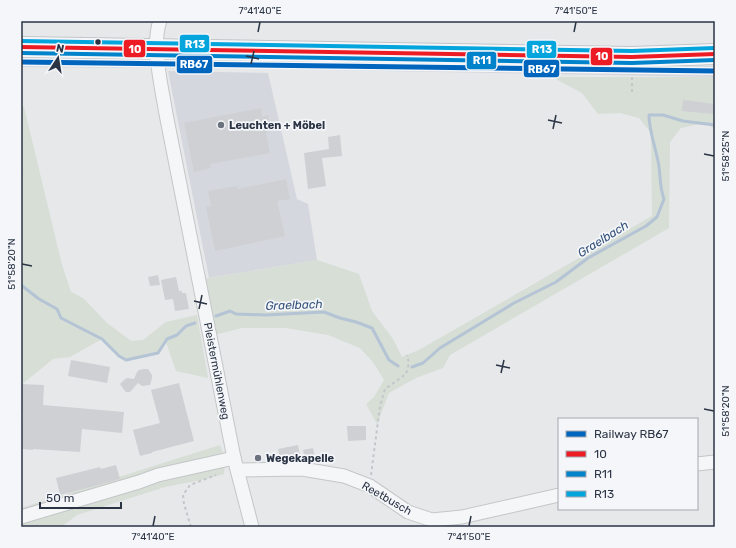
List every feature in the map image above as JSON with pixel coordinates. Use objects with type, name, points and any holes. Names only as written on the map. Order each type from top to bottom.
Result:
[{"type":"main road","points":[[21,47],[157,48],[632,57],[715,54]]},
{"type":"street","name":"Pleistermühlenweg","points":[[160,21],[158,28],[157,48],[160,78],[232,462],[252,527]]},
{"type":"street","name":"Reetbusch","points":[[21,517],[139,482],[164,473],[232,462],[302,469],[344,476],[370,486],[408,512],[432,520],[462,517],[558,495]]},
{"type":"street","points":[[698,464],[715,462]]},
{"type":"path","points":[[632,57],[632,92]]},
{"type":"path","points":[[370,486],[380,406],[385,389],[406,374],[409,363],[408,355]]},
{"type":"path","points":[[191,527],[184,504],[183,495],[190,486],[219,474],[232,462]]},
{"type":"shaded area","points":[[21,57],[715,66],[715,77],[268,69],[21,67]]},
{"type":"shaded area","points":[[168,71],[268,73],[297,199],[308,204],[317,260],[209,278]]},
{"type":"shaded area","points":[[552,77],[715,77],[715,129],[705,123],[681,128],[670,142],[669,228],[450,355],[443,368],[416,378],[389,393],[377,424],[366,404],[374,397],[384,380],[373,362],[360,348],[328,335],[286,328],[242,328],[210,336],[199,280],[317,260],[359,274],[372,311],[393,339],[402,357],[419,350],[652,216],[651,133],[639,118],[620,113],[598,114],[582,93]]},
{"type":"shaded area","points":[[21,107],[24,107],[62,265],[71,292],[83,298],[107,323],[131,341],[143,340],[166,322],[197,315],[208,378],[176,371],[166,342],[158,353],[126,360],[119,356],[102,339],[70,357],[53,359],[21,385]]},
{"type":"shaded area","points":[[220,445],[225,459],[224,474],[165,487],[77,515],[61,527],[21,527],[21,508]]},
{"type":"building","points":[[683,100],[715,104],[715,114],[682,111]]},
{"type":"building","points":[[261,108],[262,117],[268,115],[271,130],[267,131],[266,133],[270,153],[210,164],[211,168],[194,172],[184,123]]},
{"type":"building","points":[[340,135],[342,156],[322,158],[326,186],[308,189],[304,153],[329,149],[328,137]]},
{"type":"building","points":[[286,179],[290,199],[277,201],[285,236],[215,251],[206,207],[211,206],[208,191],[237,186],[238,189]]},
{"type":"building","points":[[158,275],[160,285],[150,286],[148,277]]},
{"type":"building","points":[[176,277],[179,291],[186,293],[189,309],[175,311],[173,299],[165,300],[161,280]]},
{"type":"building","points":[[71,360],[110,367],[107,383],[68,376]]},
{"type":"building","points":[[148,369],[152,375],[150,385],[142,386],[138,383],[130,392],[126,392],[120,384],[127,378],[134,379],[139,370]]},
{"type":"building","points":[[179,383],[194,441],[140,456],[133,430],[160,423],[151,390]]},
{"type":"building","points":[[21,384],[44,385],[43,405],[124,412],[122,433],[82,429],[80,452],[22,449],[21,436],[23,411],[21,411]]},
{"type":"building","points":[[347,426],[366,426],[366,440],[348,441]]},
{"type":"building","points":[[298,445],[300,456],[280,460],[278,449]]},
{"type":"building","points":[[313,448],[315,458],[305,460],[303,450]]},
{"type":"building","points":[[116,465],[120,479],[60,495],[56,478],[100,467],[101,469]]},
{"type":"waterway","name":"Graelbach","points":[[412,367],[423,363],[440,348],[514,303],[556,282],[588,258],[646,226],[657,217],[664,199],[649,115],[663,115],[683,121],[715,125]]},
{"type":"waterway","name":"Graelbach","points":[[21,170],[21,176]]},
{"type":"waterway","name":"Graelbach","points":[[21,285],[39,299],[57,309],[61,318],[102,339],[119,356],[126,360],[158,353],[167,339],[177,335],[186,326],[195,323]]},
{"type":"waterway","name":"Graelbach","points":[[216,316],[230,311],[236,314],[266,315],[324,312],[372,328],[389,360],[398,366]]},
{"type":"rail line","name":"RB67","points":[[21,62],[715,71]]},
{"type":"transit line","name":"R13","points":[[21,41],[632,51],[715,48]]},
{"type":"transit line","name":"10","points":[[21,47],[632,57],[715,54]]},
{"type":"transit line","name":"R11","points":[[21,53],[632,63],[715,60]]},
{"type":"place","name":"Leuchten + Möbel","points":[[221,125]]},
{"type":"place","name":"Wegekapelle","points":[[258,458]]}]
